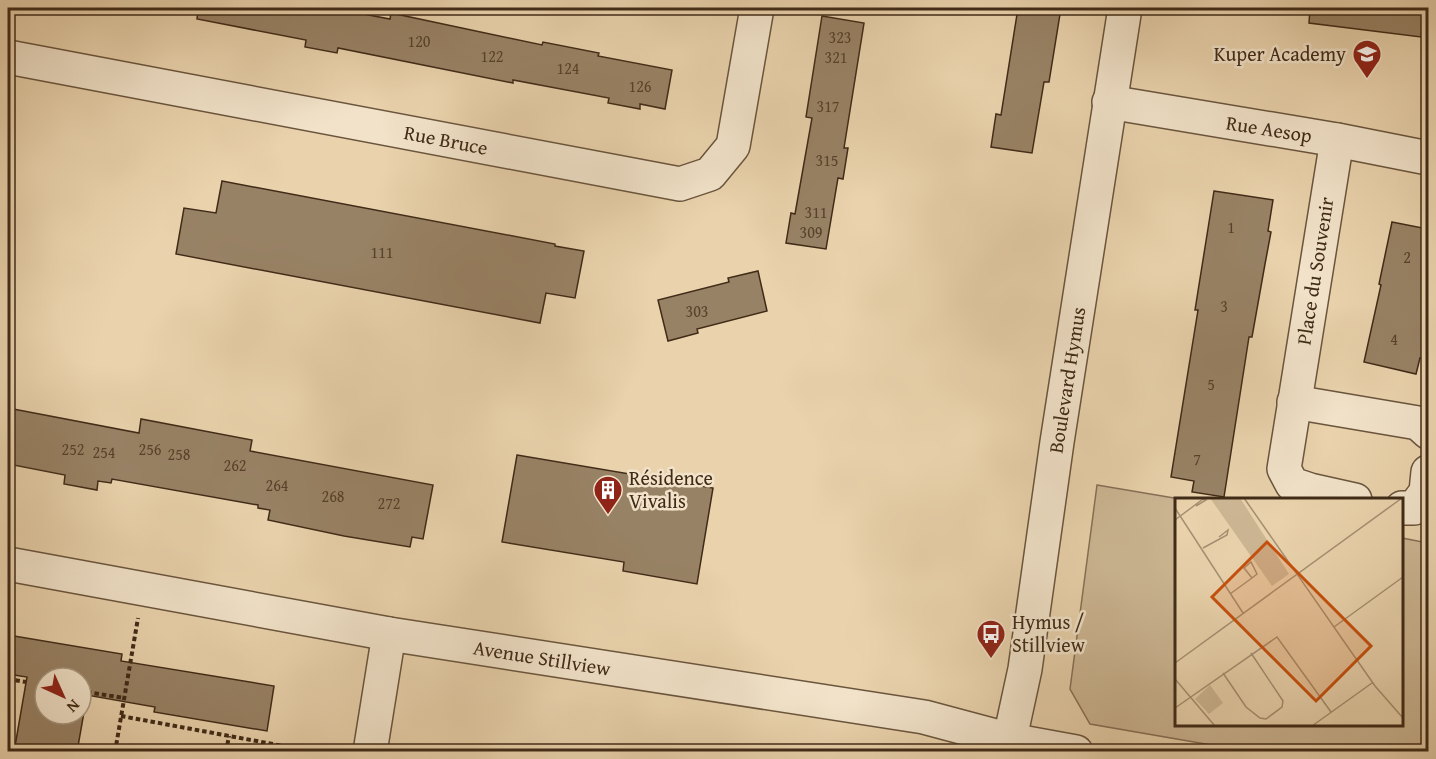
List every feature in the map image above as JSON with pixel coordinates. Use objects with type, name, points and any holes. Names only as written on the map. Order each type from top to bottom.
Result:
[{"type":"street","name":"Rue Bruce","points":[[8,57],[680,184],[710,174],[733,146],[757,8]]},
{"type":"street","name":"Boulevard Hymus","points":[[1008,746],[1025,669],[1125,8]]},
{"type":"street","name":"Rue Aesop","points":[[1109,102],[1336,140],[1428,158]]},
{"type":"street","name":"Place du Souvenir","points":[[1336,140],[1284,469],[1292,484],[1346,498]]},
{"type":"street","points":[[1294,402],[1418,423],[1428,432]]},
{"type":"street","points":[[1403,508],[1414,508],[1426,492],[1428,472]]},
{"type":"street","name":"Avenue Stillview","points":[[8,564],[389,634],[924,717],[1008,746],[1076,752]]},
{"type":"street","points":[[370,752],[389,634]]},
{"type":"path","points":[[115,752],[139,611]]},
{"type":"path","points":[[8,678],[26,682]]},
{"type":"path","points":[[93,693],[124,698]]},
{"type":"path","points":[[121,716],[316,752]]},
{"type":"path","points":[[226,752],[229,736]]},
{"type":"shaded area","points":[[1097,485],[1175,498],[1175,726],[1403,726],[1403,538],[1428,543],[1428,751],[1246,751],[1090,724],[1070,689]]},
{"type":"building","points":[[198,8],[332,8],[390,19],[391,13],[542,45],[543,42],[599,53],[598,56],[672,70],[665,109],[640,104],[640,109],[608,103],[609,98],[513,80],[513,83],[338,48],[337,53],[305,47],[306,40],[197,19]]},
{"type":"building","points":[[1018,8],[1061,8],[1049,82],[1044,82],[1032,153],[991,147],[996,114],[1001,115]]},
{"type":"building","points":[[1310,8],[1425,8],[1421,37],[1309,23]]},
{"type":"building","points":[[822,16],[864,23],[844,148],[848,148],[843,179],[838,178],[826,249],[786,243],[791,213],[795,214],[812,118],[806,117]]},
{"type":"building","points":[[222,181],[584,251],[575,298],[546,293],[540,323],[176,254],[184,208],[216,213]]},
{"type":"building","points":[[1214,191],[1273,200],[1268,231],[1271,232],[1252,337],[1249,337],[1224,497],[1192,492],[1194,481],[1171,477],[1198,310],[1195,310]]},
{"type":"building","points":[[1392,222],[1428,229],[1428,360],[1420,358],[1416,374],[1364,362]]},
{"type":"building","points":[[758,271],[767,311],[697,329],[698,333],[668,341],[658,300],[729,282],[728,278]]},
{"type":"building","points":[[8,408],[139,433],[141,419],[252,440],[250,451],[433,485],[423,539],[412,537],[410,547],[344,536],[268,520],[270,510],[258,508],[258,505],[112,479],[111,483],[98,481],[97,490],[64,484],[65,475],[8,464]]},
{"type":"building","name":"Résidence Vivalis","points":[[517,455],[713,488],[697,584],[623,571],[624,562],[502,542]]},
{"type":"building","points":[[8,635],[122,654],[121,661],[274,686],[267,731],[154,712],[155,707],[93,696],[93,666],[33,666],[33,726],[82,726],[77,752],[14,752],[27,677],[8,674]]},
{"type":"place","name":"Kuper Academy","points":[[1367,80]]},
{"type":"place","name":"Résidence Vivalis","points":[[608,516]]},
{"type":"place","name":"Hymus / Stillview","points":[[991,660]]}]
